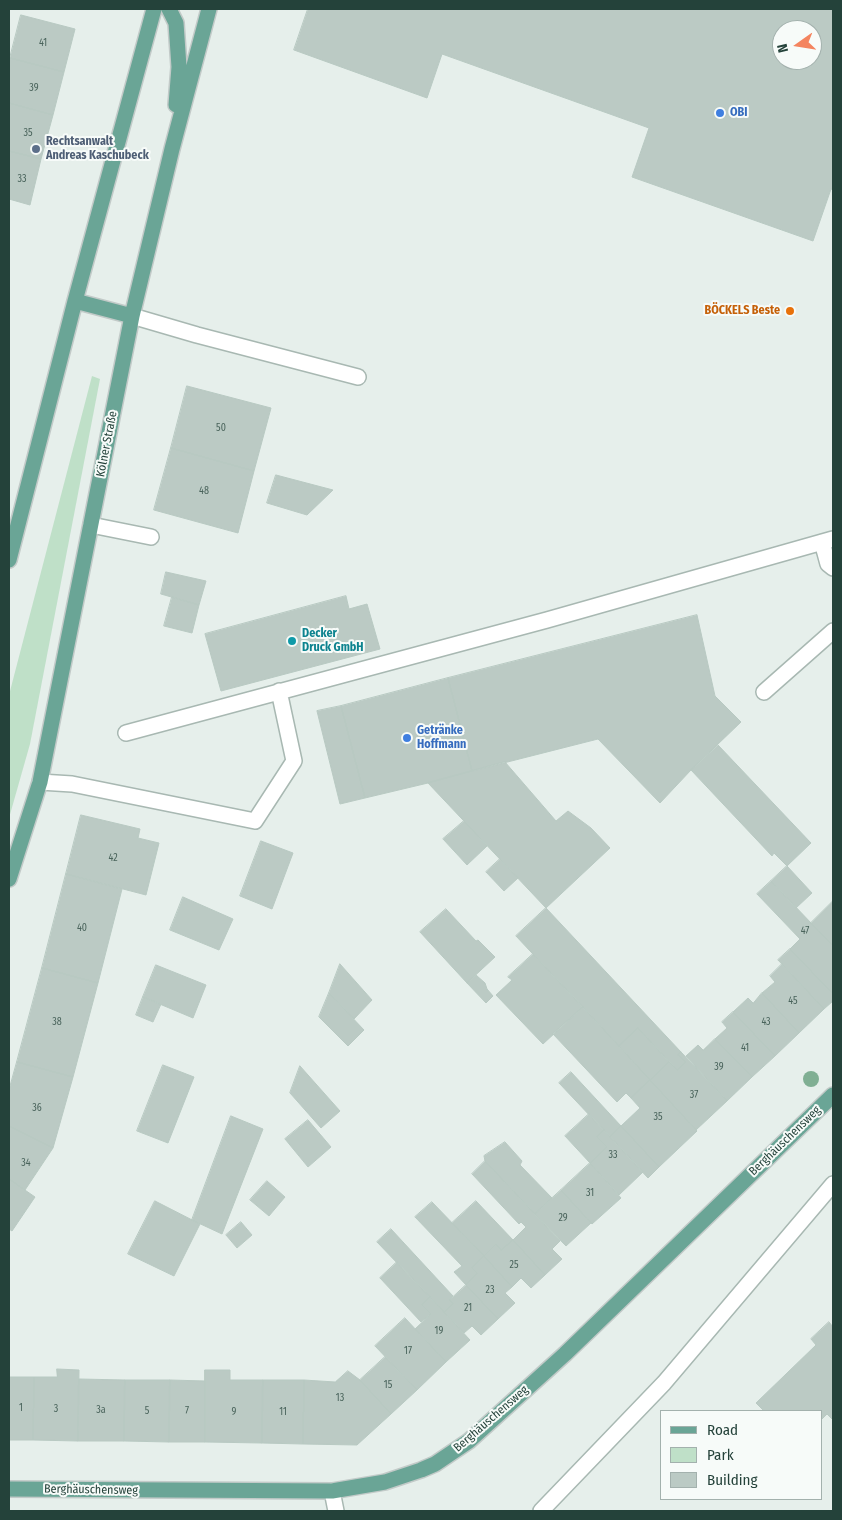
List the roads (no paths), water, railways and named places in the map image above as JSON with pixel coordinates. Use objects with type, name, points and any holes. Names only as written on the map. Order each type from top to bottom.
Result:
[{"type":"main road","points":[[9,560],[75,301],[154,9]]},
{"type":"main road","points":[[168,9],[176,23],[179,67],[172,149]]},
{"type":"main road","name":"Kölner Straße","points":[[9,879],[40,782],[132,316],[172,149],[209,9]]},
{"type":"main road","points":[[75,301],[132,316]]},
{"type":"main road","name":"Berghäuschensweg","points":[[9,1489],[332,1491],[385,1482],[435,1464],[469,1441],[572,1348],[833,1095]]},
{"type":"lane","points":[[132,316],[196,335],[358,376]]},
{"type":"lane","points":[[91,525],[151,537]]},
{"type":"lane","points":[[126,733],[610,603],[828,540],[828,564],[833,568]]},
{"type":"lane","points":[[764,692],[833,631]]},
{"type":"lane","points":[[40,782],[72,784],[255,821],[294,761],[279,692]]},
{"type":"lane","points":[[540,1511],[664,1383],[833,1184]]},
{"type":"lane","points":[[332,1491],[336,1511]]},
{"type":"place","name":"OBI","points":[[720,113]]},
{"type":"place","name":"Rechtsanwalt Andreas Kaschubeck","points":[[36,149]]},
{"type":"place","name":"BÖCKELS Beste","points":[[790,311]]},
{"type":"place","name":"Decker Druck GmbH","points":[[292,641]]},
{"type":"place","name":"Getränke Hoffmann","points":[[407,738]]}]
